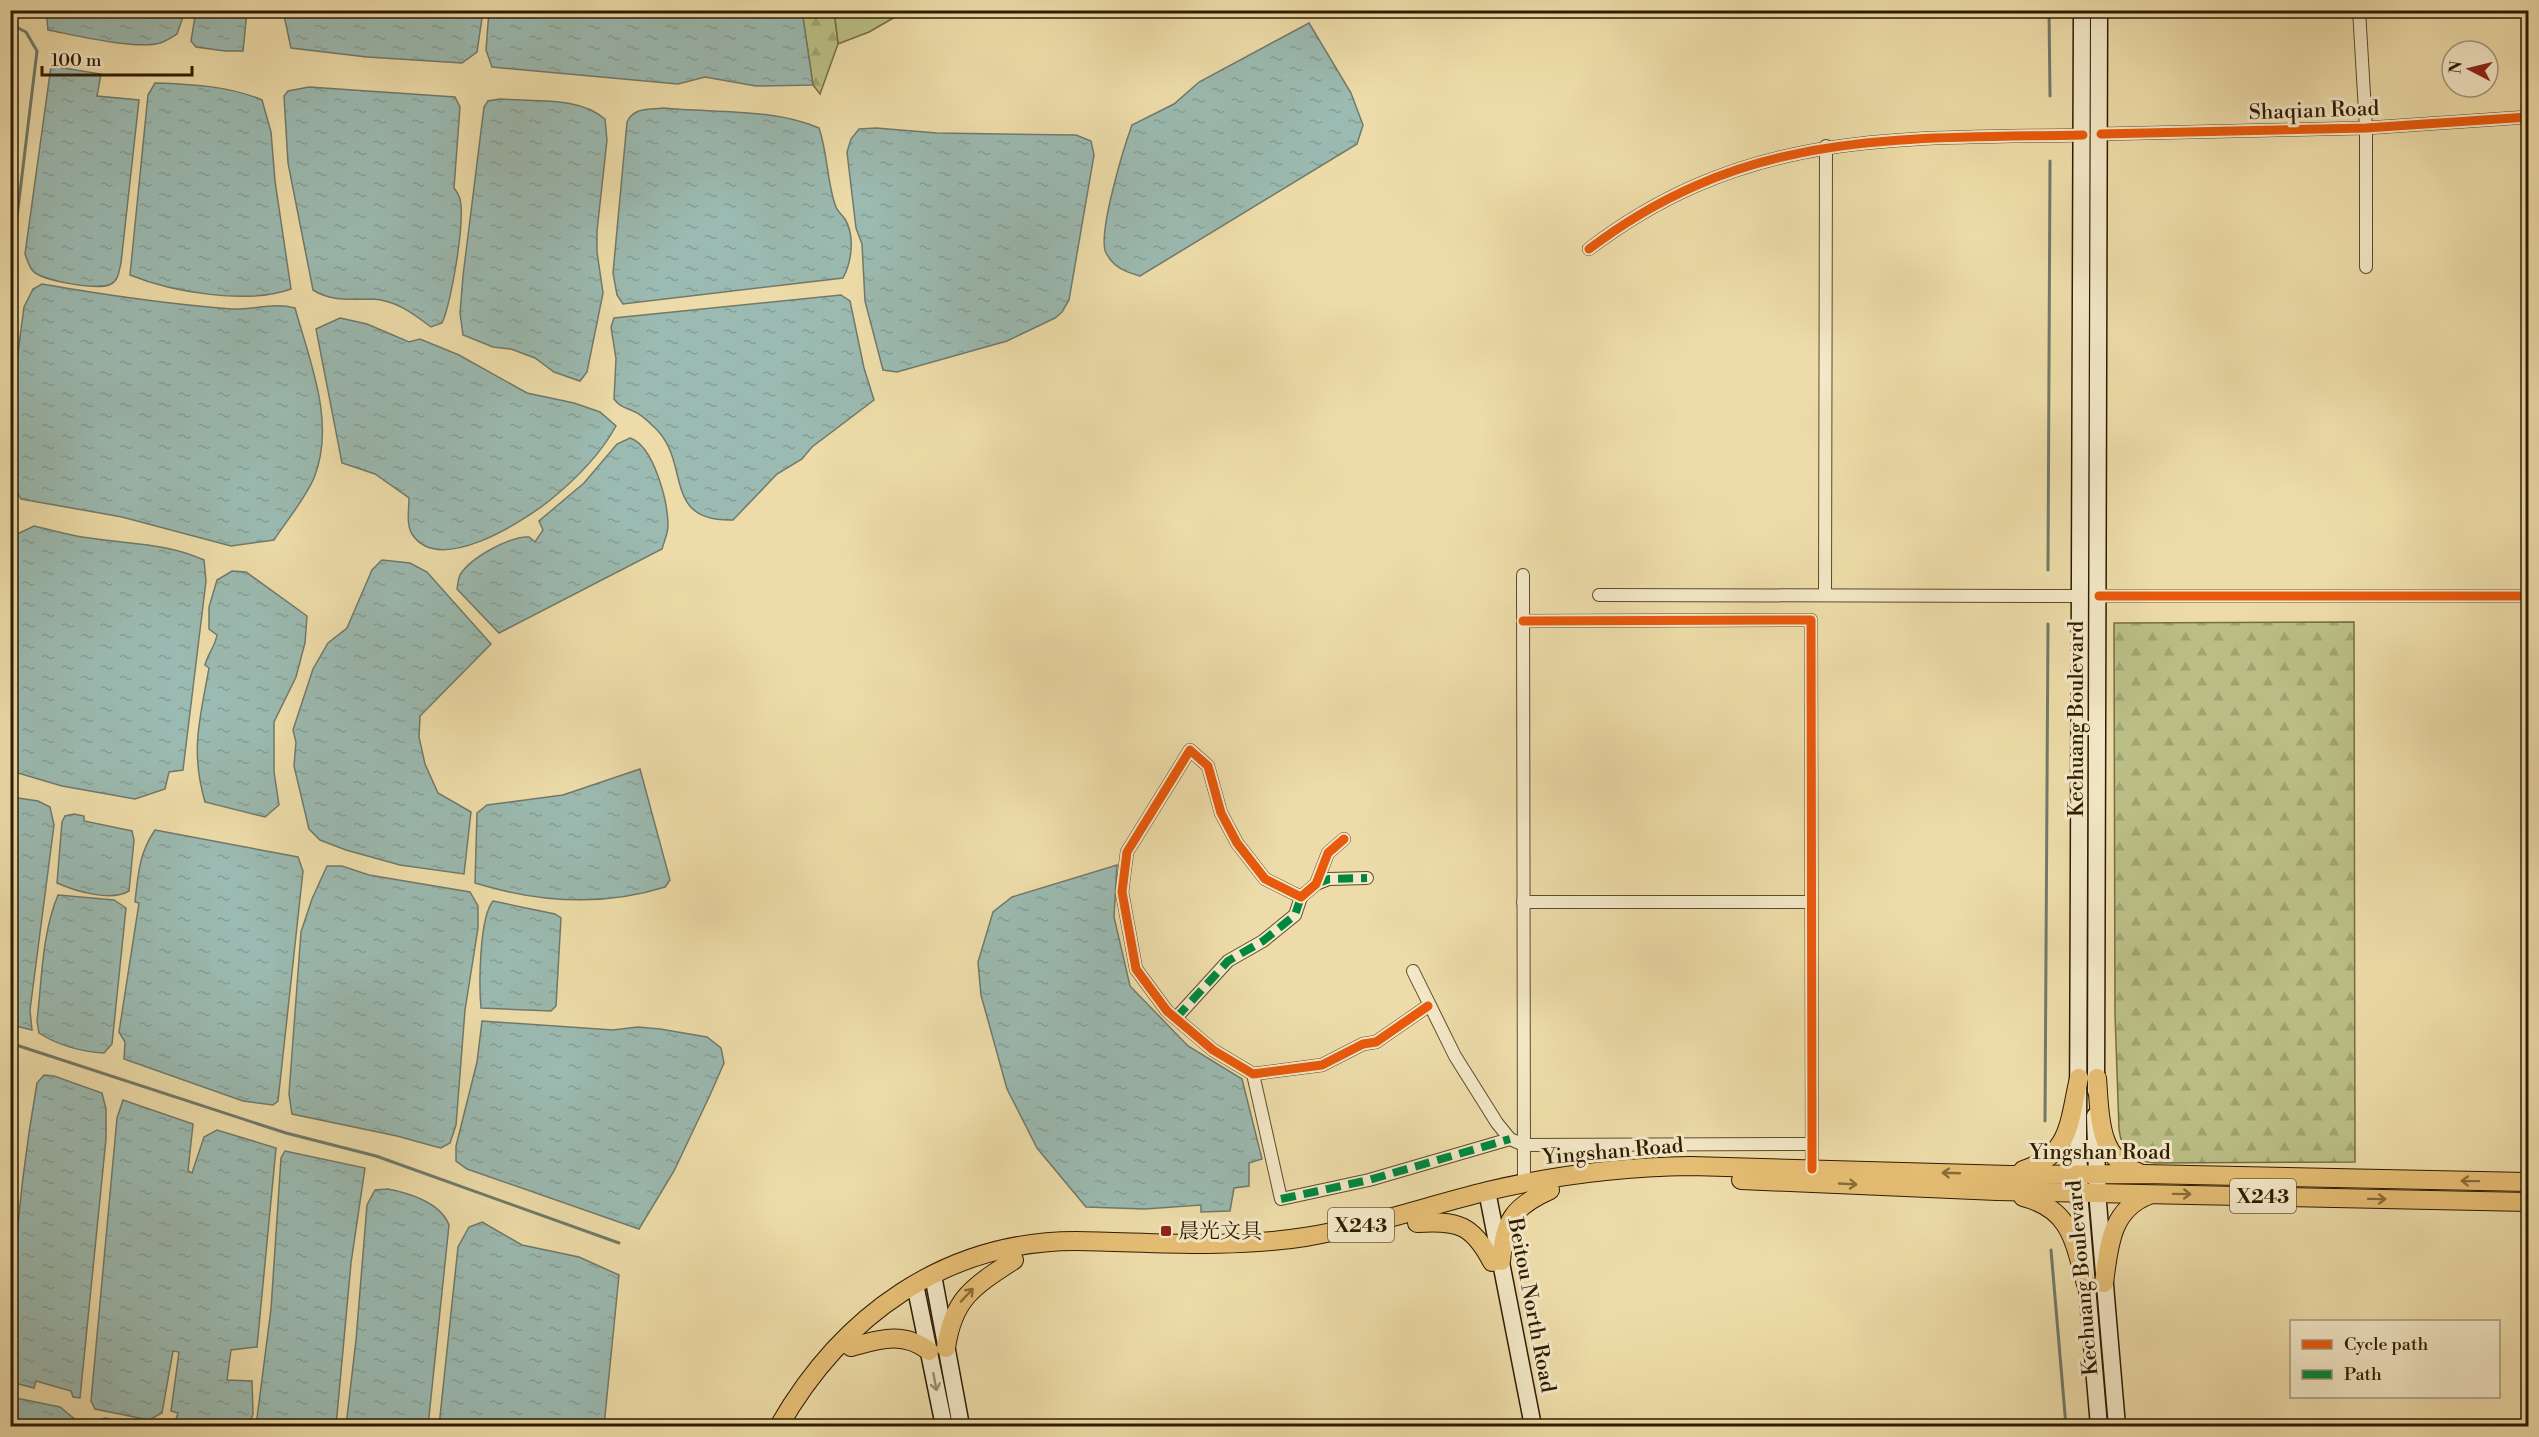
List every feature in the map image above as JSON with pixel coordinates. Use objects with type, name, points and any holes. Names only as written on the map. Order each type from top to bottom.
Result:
[{"type":"main road","name":"Kechuang Boulevard","points":[[2082,10],[2081,596],[2088,1183],[2095,1283],[2099,1426]]},
{"type":"main road","name":"Kechuang Boulevard","points":[[2088,1078],[2099,596],[2101,134],[2099,10]]},
{"type":"main road","points":[[2088,1078],[2106,1144],[2120,1163],[2143,1174]]},
{"type":"main road","points":[[2010,1175],[2044,1162],[2059,1149],[2088,1078]]},
{"type":"main road","name":"Yingshan Road","points":[[934,1281],[1014,1260],[1075,1253],[1203,1257],[1266,1254],[1337,1243],[1417,1223],[1524,1183],[1639,1168],[2010,1175],[2088,1183],[2152,1194],[2529,1202]]},
{"type":"main road","name":"Yingshan Road","points":[[779,1426],[802,1388],[843,1338],[867,1317],[980,1256],[1043,1243],[1221,1244],[1304,1237],[1484,1198],[1620,1181],[1690,1178],[1997,1191],[2088,1183],[2143,1174],[2529,1182]]},
{"type":"main road","points":[[1496,1262],[1512,1215],[1529,1199],[1550,1190]]},
{"type":"main road","points":[[1997,1191],[2042,1203],[2062,1218],[2095,1283]]},
{"type":"main road","points":[[2095,1283],[2115,1224],[2130,1205],[2152,1194]]},
{"type":"main road","name":"Beitou North Road","points":[[1484,1198],[1524,1426]]},
{"type":"main road","points":[[1417,1223],[1446,1222],[1467,1228],[1496,1262]]},
{"type":"main road","points":[[937,1350],[959,1303],[978,1284],[1014,1260]]},
{"type":"main road","name":"Beitou North Road","points":[[1496,1262],[1533,1426]]},
{"type":"main road","points":[[934,1281],[944,1426]]},
{"type":"main road","name":"Kechuang Boulevard","points":[[2095,1283],[2117,1426]]},
{"type":"main road","points":[[916,1290],[961,1426]]},
{"type":"main road","name":"Yingshan Road","points":[[793,1426],[812,1395],[851,1347],[916,1290]]},
{"type":"main road","points":[[851,1347],[894,1336],[937,1350]]},
{"type":"street","points":[[2359,10],[2366,128],[2366,267]]},
{"type":"street","name":"Shaqian Road","points":[[2101,134],[2366,128],[2529,117]]},
{"type":"street","points":[[1589,249],[1632,219],[1701,182],[1758,161],[1826,146],[1880,141],[2083,135]]},
{"type":"street","points":[[1825,595],[1826,146]]},
{"type":"street","points":[[1523,574],[1524,1183]]},
{"type":"street","points":[[1599,595],[2081,596]]},
{"type":"street","points":[[2099,596],[2529,596]]},
{"type":"street","points":[[1523,621],[1811,620],[1812,1170]]},
{"type":"street","points":[[1301,897],[1265,879],[1237,843],[1221,813],[1208,766],[1190,750],[1127,852],[1122,892],[1136,969],[1176,1018],[1213,1050],[1253,1074],[1322,1065],[1363,1044],[1376,1042],[1428,1006]]},
{"type":"street","points":[[1316,884],[1328,853],[1344,839]]},
{"type":"street","points":[[1176,1018],[1228,961],[1263,941],[1295,915],[1301,897],[1316,884],[1329,879],[1367,878]]},
{"type":"street","points":[[1523,902],[1811,902]]},
{"type":"street","points":[[1413,971],[1428,1006],[1455,1056],[1497,1123],[1510,1139],[1524,1145],[1812,1144]]},
{"type":"street","points":[[1253,1074],[1281,1199],[1369,1180],[1510,1139]]},
{"type":"green space","points":[[802,11],[834,11],[838,44],[820,94],[813,85]]},
{"type":"green space","points":[[834,11],[894,11],[895,17],[869,32],[838,44]]},
{"type":"green space","points":[[2354,622],[2355,1162],[2155,1163],[2141,1160],[2126,1149],[2119,1129],[2115,1014],[2114,623]]},
{"type":"water","points":[[46,10],[185,11],[177,34],[162,42],[136,45],[48,30]]},
{"type":"water","points":[[283,10],[483,11],[477,52],[462,63],[367,57],[291,48]]},
{"type":"water","points":[[701,10],[702,16],[705,11],[802,11],[813,85],[756,86],[705,77],[678,84],[492,67],[486,50],[489,11]]},
{"type":"water","points":[[196,11],[247,11],[243,51],[196,47],[191,41]]},
{"type":"water","points":[[1309,23],[1351,93],[1363,125],[1357,144],[1140,276],[1117,266],[1106,253],[1105,228],[1113,190],[1132,125],[1174,104],[1199,82]]},
{"type":"water","points":[[51,66],[101,74],[97,96],[139,100],[121,263],[116,280],[105,286],[71,284],[38,275],[29,265],[25,254]]},
{"type":"water","points":[[155,83],[223,89],[262,100],[271,132],[275,181],[291,289],[273,294],[232,296],[167,287],[130,275],[148,95]]},
{"type":"water","points":[[309,87],[455,97],[460,107],[454,188],[461,206],[460,239],[446,313],[442,323],[431,327],[411,313],[389,302],[334,298],[313,290],[288,163],[284,96],[288,91]]},
{"type":"water","points":[[500,99],[569,103],[594,112],[605,119],[607,140],[597,231],[597,252],[603,293],[587,372],[580,381],[554,372],[535,358],[511,349],[493,347],[463,335],[460,313],[463,276],[484,107],[488,101]]},
{"type":"water","points":[[663,108],[762,114],[782,117],[819,128],[833,198],[850,233],[849,264],[843,278],[623,304],[617,295],[613,273],[627,122],[633,114],[638,112]]},
{"type":"water","points":[[876,128],[937,133],[1076,135],[1091,141],[1094,155],[1069,300],[1062,312],[1055,318],[1007,341],[897,372],[883,370],[865,301],[862,244],[856,228],[847,152],[851,139],[859,129]]},
{"type":"water","points":[[42,284],[136,299],[207,307],[239,309],[287,306],[295,308],[318,393],[322,414],[322,436],[320,457],[314,478],[301,502],[274,540],[231,546],[122,517],[21,499],[14,486],[10,455],[17,360],[24,307],[33,289]]},
{"type":"water","points":[[841,295],[850,301],[864,368],[874,400],[812,447],[802,459],[777,474],[733,520],[711,518],[696,512],[687,502],[668,445],[658,431],[643,417],[620,405],[614,399],[616,359],[611,327],[614,318]]},
{"type":"water","points":[[340,318],[367,324],[409,342],[420,339],[459,355],[527,393],[574,403],[600,412],[616,426],[595,457],[577,476],[549,501],[520,521],[501,532],[460,548],[441,550],[425,546],[410,530],[409,498],[375,474],[342,463],[316,329]]},
{"type":"water","points":[[630,438],[639,443],[646,452],[658,476],[668,526],[662,549],[499,633],[457,589],[460,575],[481,555],[501,544],[529,537],[535,542],[543,530],[539,521],[584,483],[617,444]]},
{"type":"water","points":[[34,526],[82,537],[162,547],[204,560],[206,581],[183,770],[169,772],[165,789],[135,799],[62,786],[11,771],[11,537]]},
{"type":"water","points":[[382,560],[410,563],[427,572],[491,644],[420,716],[419,737],[425,764],[438,793],[471,812],[464,874],[400,865],[346,850],[320,840],[309,829],[294,766],[296,742],[293,730],[313,669],[328,643],[347,628],[372,570]]},
{"type":"water","points":[[232,571],[246,572],[307,616],[305,643],[296,677],[274,722],[274,772],[279,805],[265,817],[205,802],[200,783],[197,750],[209,668],[205,665],[217,635],[209,629],[209,607],[217,580]]},
{"type":"water","points":[[640,769],[670,880],[665,887],[617,897],[570,900],[522,894],[475,883],[477,813],[487,805],[563,795]]},
{"type":"water","points":[[11,797],[38,801],[50,807],[54,825],[30,1010],[32,1030],[11,1025]]},
{"type":"water","points":[[74,814],[84,816],[84,821],[132,831],[134,840],[129,891],[113,896],[103,895],[83,892],[57,883],[62,822],[65,816]]},
{"type":"water","points":[[155,830],[298,857],[303,871],[278,1101],[273,1105],[243,1101],[124,1059],[125,1042],[119,1032],[139,903],[135,902],[137,883],[142,856]]},
{"type":"water","points":[[1117,865],[1114,917],[1130,986],[1188,1046],[1242,1079],[1262,1159],[1249,1163],[1249,1186],[1234,1188],[1230,1211],[1201,1212],[1201,1205],[1145,1209],[1086,1207],[1037,1148],[1007,1089],[981,995],[978,962],[993,912],[1012,897]]},
{"type":"water","points":[[327,866],[342,866],[369,875],[470,892],[478,906],[478,928],[465,1010],[456,1125],[450,1143],[441,1148],[397,1136],[292,1114],[289,1094],[301,932],[312,899]]},
{"type":"water","points":[[58,895],[114,900],[126,908],[112,1044],[104,1053],[70,1047],[39,1033],[37,1021],[43,956]]},
{"type":"water","points":[[493,901],[555,914],[561,918],[556,1006],[551,1011],[481,1008],[480,969],[483,937],[488,910]]},
{"type":"water","points":[[482,1021],[613,1030],[638,1027],[660,1029],[707,1037],[721,1048],[724,1063],[710,1095],[674,1171],[639,1229],[467,1169],[456,1161],[456,1146],[477,1062]]},
{"type":"water","points":[[44,1075],[54,1076],[102,1093],[106,1109],[106,1139],[80,1398],[73,1397],[71,1391],[36,1381],[34,1388],[11,1382],[14,1269],[21,1194],[37,1083]]},
{"type":"water","points":[[123,1100],[193,1124],[188,1171],[192,1173],[204,1137],[217,1130],[276,1148],[257,1347],[231,1350],[227,1380],[252,1381],[253,1414],[249,1426],[174,1425],[178,1413],[171,1411],[179,1352],[173,1351],[162,1413],[149,1420],[95,1409],[91,1401],[117,1118]]},
{"type":"water","points":[[285,1151],[365,1168],[351,1263],[336,1426],[256,1426],[271,1309],[281,1158]]},
{"type":"water","points":[[388,1189],[414,1196],[432,1205],[445,1217],[449,1225],[428,1426],[346,1426],[356,1340],[367,1205],[375,1190]]},
{"type":"water","points":[[482,1222],[522,1245],[579,1257],[619,1275],[604,1426],[439,1426],[458,1247],[469,1227]]},
{"type":"water","points":[[11,1397],[60,1407],[77,1421],[77,1426],[11,1426]]},
{"type":"water","points":[[105,1418],[141,1426],[90,1426]]},
{"type":"waterway","points":[[2049,10],[2050,96]]},
{"type":"waterway","points":[[10,24],[26,32],[37,51],[10,275]]},
{"type":"waterway","points":[[2048,570],[2050,161]]},
{"type":"waterway","points":[[2045,1121],[2048,624]]},
{"type":"waterway","points":[[10,1043],[286,1133],[376,1156],[619,1243]]},
{"type":"waterway","points":[[2051,1250],[2066,1426]]},
{"type":"marked path","points":[[1316,884],[1329,879],[1367,878]]},
{"type":"marked path","points":[[1176,1018],[1228,961],[1263,941],[1295,915],[1301,897]]},
{"type":"marked path","points":[[1281,1199],[1369,1180],[1510,1139]]},
{"type":"cycle path","points":[[2101,134],[2366,128],[2528,117]]},
{"type":"cycle path","points":[[1589,249],[1648,210],[1706,181],[1765,161],[1825,148],[1886,141],[2083,135]]},
{"type":"cycle path","points":[[2099,596],[2528,596]]},
{"type":"cycle path","points":[[1523,621],[1811,620],[1812,1169]]},
{"type":"cycle path","points":[[1344,839],[1328,853],[1316,884],[1301,897],[1265,879],[1237,843],[1221,813],[1208,766],[1190,750],[1127,852],[1122,892],[1136,969],[1167,1011],[1213,1050],[1253,1074],[1322,1065],[1363,1044],[1376,1042],[1428,1006]]},
{"type":"place","name":"晨光文具","points":[[1166,1231]]}]
